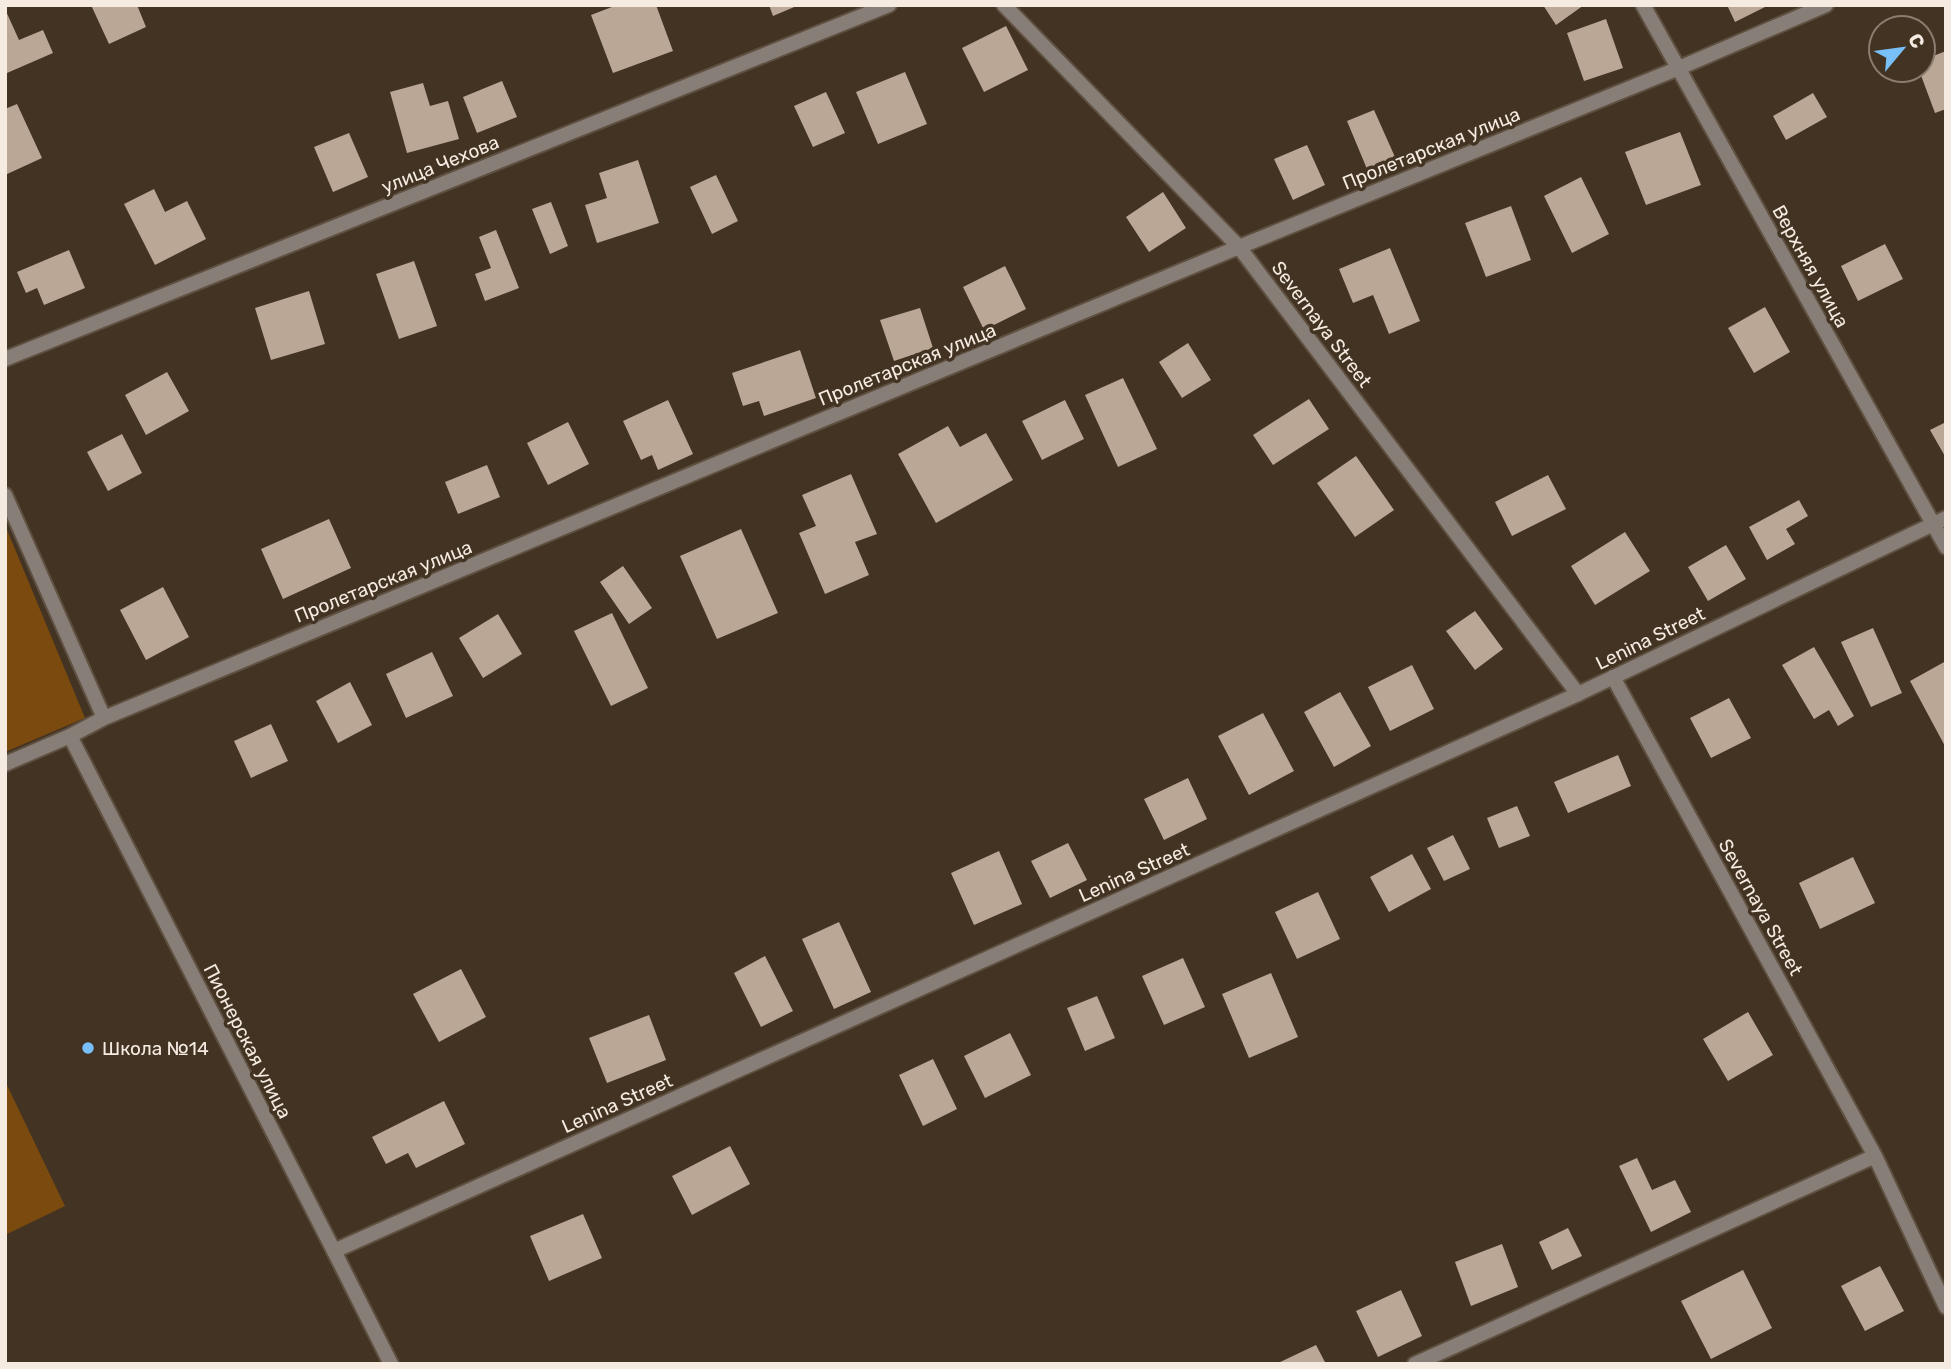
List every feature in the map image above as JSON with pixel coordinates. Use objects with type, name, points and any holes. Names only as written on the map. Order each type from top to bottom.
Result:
[{"type":"street","name":"улица Чехова","points":[[5,359],[889,5]]},
{"type":"street","name":"Severnaya Street","points":[[1004,5],[1239,247],[1578,694]]},
{"type":"street","name":"Верхняя улица","points":[[1643,5],[1939,521],[1946,547]]},
{"type":"street","name":"Пролетарская улица","points":[[5,764],[104,718],[1826,5]]},
{"type":"street","points":[[5,495],[104,718]]},
{"type":"street","name":"Lenina Street","points":[[334,1251],[1578,694],[1939,521]]},
{"type":"street","name":"Severnaya Street","points":[[1613,677],[1875,1156],[1946,1307]]},
{"type":"street","name":"Пионерская улица","points":[[70,736],[391,1364]]},
{"type":"street","points":[[1415,1364],[1875,1156]]},
{"type":"shaded area","points":[[5,525],[85,718],[5,752]]},
{"type":"shaded area","points":[[5,1081],[65,1206],[5,1235]]},
{"type":"building","points":[[91,5],[137,5],[146,27],[109,44]]},
{"type":"building","points":[[617,5],[656,5],[673,51],[613,73],[591,15]]},
{"type":"building","points":[[769,5],[799,5],[773,16]]},
{"type":"building","points":[[1543,5],[1584,5],[1556,25]]},
{"type":"building","points":[[1727,5],[1769,5],[1735,22]]},
{"type":"building","points":[[5,9],[19,40],[43,30],[53,53],[7,73]]},
{"type":"building","points":[[1606,19],[1623,68],[1584,81],[1567,33]]},
{"type":"building","points":[[1006,26],[1028,70],[984,92],[962,48]]},
{"type":"building","points":[[1946,51],[1946,109],[1935,113],[1924,84],[1937,84],[1937,55]]},
{"type":"building","points":[[905,72],[927,124],[878,144],[856,92]]},
{"type":"building","points":[[502,81],[517,117],[477,133],[463,97]]},
{"type":"building","points":[[423,83],[430,106],[448,101],[459,139],[407,153],[390,92]]},
{"type":"building","points":[[826,92],[845,133],[813,147],[794,106]]},
{"type":"building","points":[[1813,93],[1827,117],[1786,140],[1773,116]]},
{"type":"building","points":[[17,104],[42,158],[5,175],[5,109]]},
{"type":"building","points":[[1374,110],[1395,157],[1367,169],[1347,121]]},
{"type":"building","points":[[1680,132],[1701,185],[1646,205],[1625,152]]},
{"type":"building","points":[[349,133],[368,177],[333,192],[314,147]]},
{"type":"building","points":[[1307,145],[1325,185],[1293,200],[1274,159]]},
{"type":"building","points":[[638,160],[659,223],[597,243],[585,205],[607,198],[599,173]]},
{"type":"building","points":[[716,175],[738,221],[712,234],[690,187]]},
{"type":"building","points":[[1581,177],[1609,234],[1572,253],[1544,196]]},
{"type":"building","points":[[154,189],[165,212],[187,201],[206,239],[155,265],[124,204]]},
{"type":"building","points":[[1163,192],[1186,228],[1149,252],[1126,217]]},
{"type":"building","points":[[551,202],[568,246],[550,254],[532,209]]},
{"type":"building","points":[[1511,206],[1531,260],[1486,277],[1465,223]]},
{"type":"building","points":[[496,230],[519,288],[485,301],[475,274],[491,268],[479,237]]},
{"type":"building","points":[[1885,244],[1903,279],[1858,301],[1841,266]]},
{"type":"building","points":[[1390,248],[1420,321],[1389,334],[1373,295],[1353,303],[1339,269]]},
{"type":"building","points":[[69,250],[85,288],[44,305],[37,288],[26,293],[17,272]]},
{"type":"building","points":[[414,261],[437,326],[399,339],[376,274]]},
{"type":"building","points":[[1005,266],[1026,309],[984,330],[963,287]]},
{"type":"building","points":[[309,291],[325,344],[271,360],[255,308]]},
{"type":"building","points":[[1765,307],[1790,352],[1754,373],[1728,328]]},
{"type":"building","points":[[920,308],[933,348],[894,361],[880,320]]},
{"type":"building","points":[[1188,343],[1211,380],[1182,398],[1159,362]]},
{"type":"building","points":[[800,350],[816,398],[764,416],[759,401],[743,406],[732,373]]},
{"type":"building","points":[[167,372],[189,411],[146,435],[125,395]]},
{"type":"building","points":[[1123,378],[1157,449],[1118,467],[1085,395]]},
{"type":"building","points":[[1309,399],[1329,429],[1273,465],[1253,435]]},
{"type":"building","points":[[668,400],[693,454],[658,470],[652,455],[641,460],[623,421]]},
{"type":"building","points":[[1065,400],[1084,439],[1042,460],[1022,421]]},
{"type":"building","points":[[568,422],[589,464],[548,485],[527,443]]},
{"type":"building","points":[[1946,422],[1946,458],[1930,430]]},
{"type":"building","points":[[948,426],[960,447],[986,433],[1013,480],[936,523],[898,454]]},
{"type":"building","points":[[122,434],[142,473],[108,491],[87,452]]},
{"type":"building","points":[[1356,456],[1394,510],[1355,537],[1317,483]]},
{"type":"building","points":[[487,465],[500,497],[458,514],[445,482]]},
{"type":"building","points":[[851,474],[877,534],[855,542],[869,575],[825,594],[799,533],[816,526],[802,495]]},
{"type":"building","points":[[1548,475],[1566,509],[1512,536],[1495,502]]},
{"type":"building","points":[[1799,500],[1808,516],[1786,529],[1795,544],[1767,560],[1749,527]]},
{"type":"building","points":[[329,519],[351,568],[283,599],[261,549]]},
{"type":"building","points":[[741,529],[778,613],[717,639],[680,556]]},
{"type":"building","points":[[1625,532],[1650,571],[1595,605],[1571,566]]},
{"type":"building","points":[[1726,545],[1746,579],[1708,601],[1688,567]]},
{"type":"building","points":[[623,566],[652,608],[629,624],[600,582]]},
{"type":"building","points":[[163,587],[189,637],[146,660],[120,610]]},
{"type":"building","points":[[1475,611],[1503,649],[1475,670],[1446,631]]},
{"type":"building","points":[[612,613],[648,688],[611,706],[574,631]]},
{"type":"building","points":[[498,614],[522,654],[483,678],[459,638]]},
{"type":"building","points":[[1873,628],[1902,693],[1871,707],[1841,642]]},
{"type":"building","points":[[1814,647],[1854,716],[1838,726],[1829,710],[1814,719],[1782,665]]},
{"type":"building","points":[[432,652],[453,696],[406,718],[386,674]]},
{"type":"building","points":[[1946,661],[1946,748],[1910,681]]},
{"type":"building","points":[[1412,665],[1434,709],[1390,731],[1368,687]]},
{"type":"building","points":[[350,682],[372,725],[338,743],[316,701]]},
{"type":"building","points":[[1340,692],[1371,746],[1334,767],[1304,712]]},
{"type":"building","points":[[1729,698],[1751,738],[1711,758],[1690,718]]},
{"type":"building","points":[[1263,713],[1294,771],[1249,795],[1218,736]]},
{"type":"building","points":[[271,724],[288,761],[251,778],[234,741]]},
{"type":"building","points":[[1618,755],[1631,786],[1568,813],[1554,782]]},
{"type":"building","points":[[1188,778],[1207,819],[1164,840],[1144,799]]},
{"type":"building","points":[[1517,806],[1530,836],[1499,848],[1487,818]]},
{"type":"building","points":[[1453,835],[1470,869],[1444,881],[1427,848]]},
{"type":"building","points":[[1068,843],[1087,880],[1050,898],[1031,861]]},
{"type":"building","points":[[999,851],[1022,904],[974,925],[951,873]]},
{"type":"building","points":[[1412,854],[1431,889],[1389,912],[1370,877]]},
{"type":"building","points":[[1853,857],[1875,903],[1820,929],[1799,883]]},
{"type":"building","points":[[1318,892],[1340,939],[1297,959],[1275,912]]},
{"type":"building","points":[[839,922],[871,992],[834,1009],[802,939]]},
{"type":"building","points":[[765,956],[793,1011],[761,1027],[734,973]]},
{"type":"building","points":[[1183,958],[1205,1007],[1164,1025],[1142,976]]},
{"type":"building","points":[[461,969],[486,1017],[439,1042],[413,994]]},
{"type":"building","points":[[1271,973],[1298,1037],[1249,1058],[1222,994]]},
{"type":"building","points":[[1097,996],[1115,1038],[1085,1051],[1067,1008]]},
{"type":"building","points":[[1748,1012],[1773,1055],[1728,1081],[1703,1039]]},
{"type":"building","points":[[649,1015],[666,1060],[607,1083],[589,1038]]},
{"type":"building","points":[[1010,1033],[1031,1075],[985,1098],[964,1056]]},
{"type":"building","points":[[933,1059],[957,1109],[923,1126],[899,1075]]},
{"type":"building","points":[[444,1101],[465,1144],[416,1168],[408,1153],[386,1164],[372,1137]]},
{"type":"building","points":[[730,1146],[750,1184],[692,1215],[672,1176]]},
{"type":"building","points":[[1637,1158],[1652,1190],[1675,1180],[1691,1212],[1651,1232],[1619,1166]]},
{"type":"building","points":[[583,1214],[602,1258],[549,1281],[530,1236]]},
{"type":"building","points":[[1568,1228],[1582,1256],[1552,1270],[1539,1242]]},
{"type":"building","points":[[1502,1244],[1518,1287],[1471,1306],[1455,1262]]},
{"type":"building","points":[[1880,1266],[1904,1311],[1865,1331],[1841,1286]]},
{"type":"building","points":[[1743,1270],[1772,1328],[1711,1359],[1681,1301]]},
{"type":"building","points":[[1401,1290],[1422,1336],[1378,1357],[1356,1311]]},
{"type":"building","points":[[1316,1345],[1326,1364],[1276,1364]]},
{"type":"place","name":"Школа №14","points":[[88,1048]]}]
